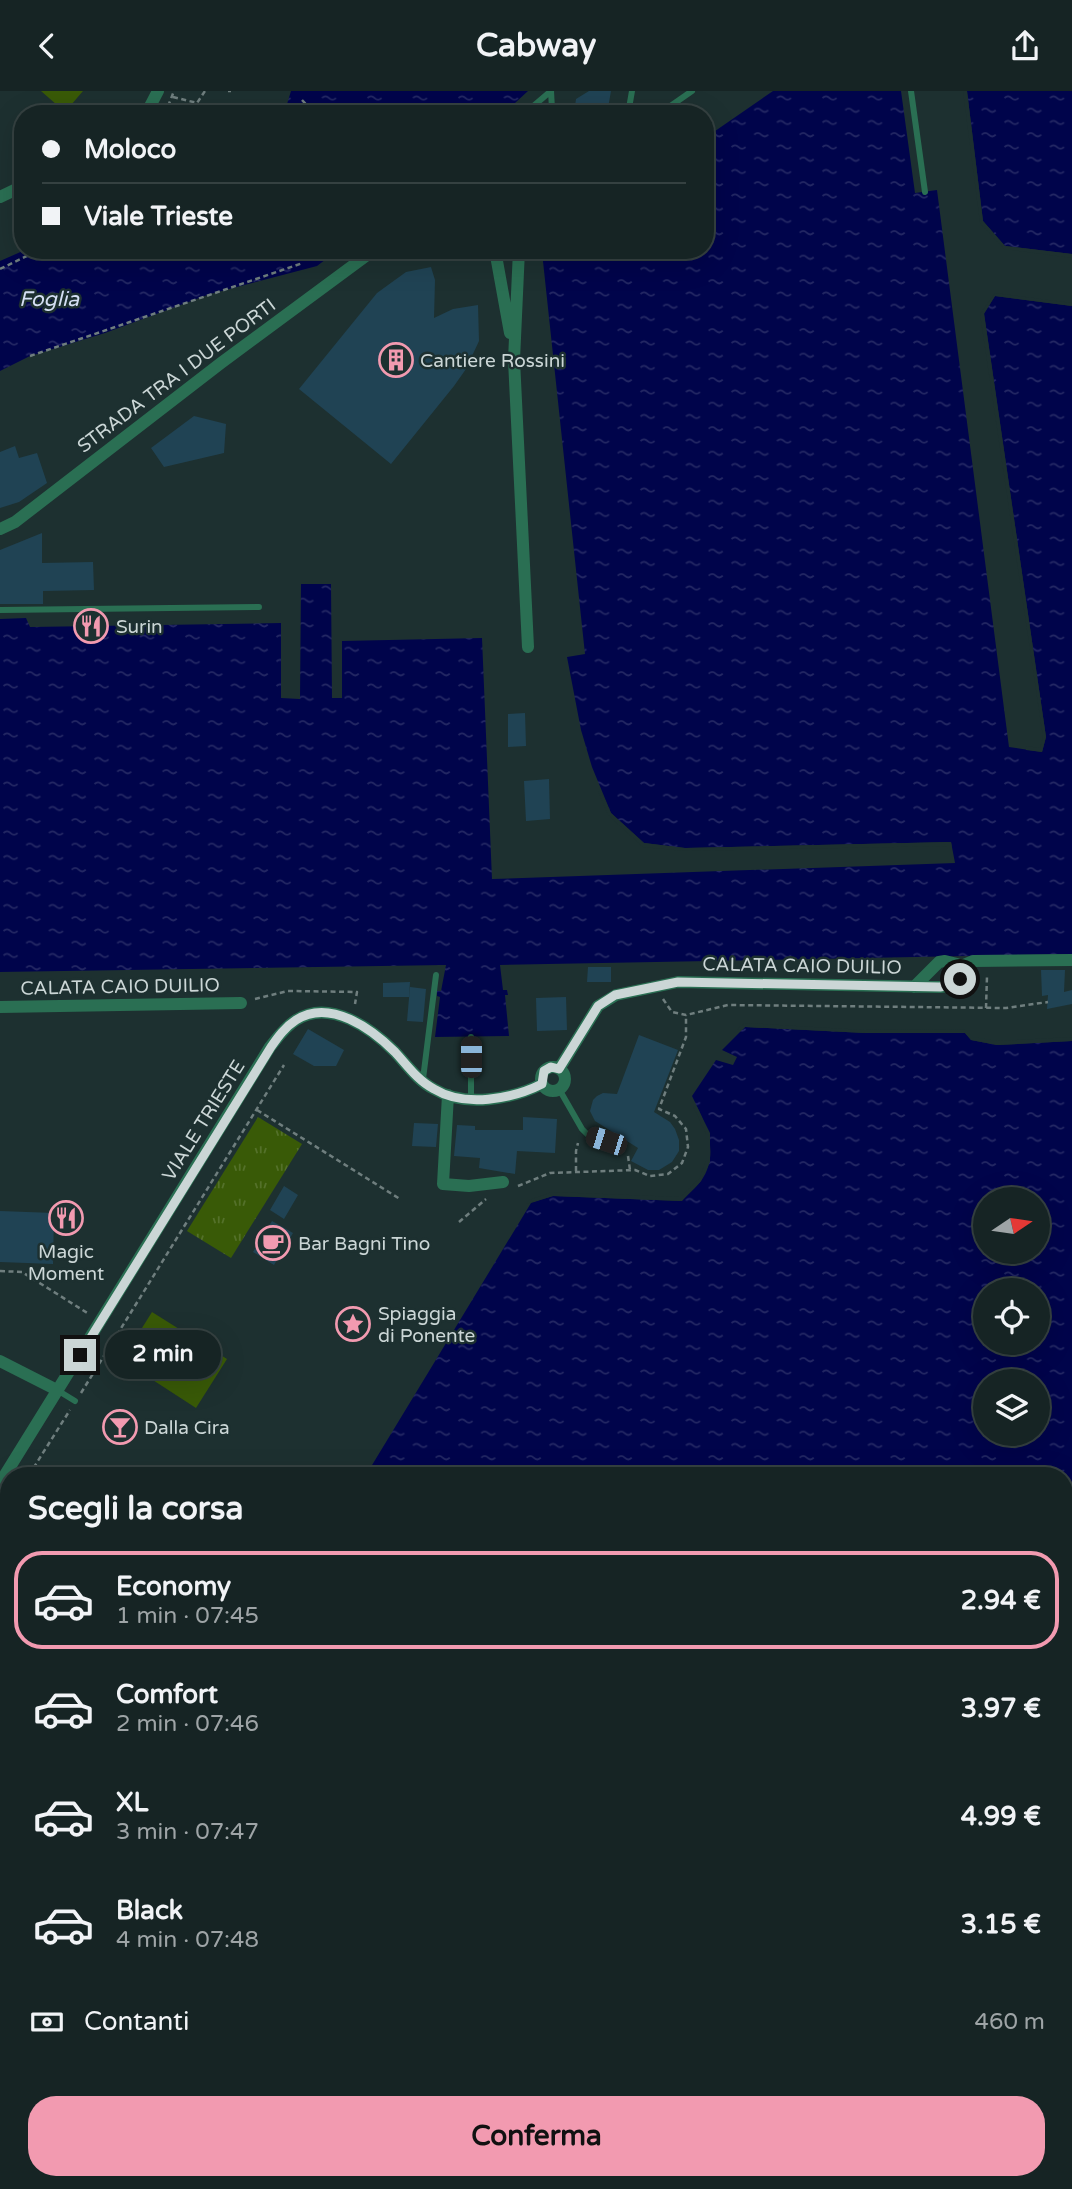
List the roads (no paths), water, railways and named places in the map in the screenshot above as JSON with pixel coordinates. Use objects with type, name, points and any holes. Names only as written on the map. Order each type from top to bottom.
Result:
[{"type":"street","name":"STRADA TRA I DUE PORTI","points":[[0,529],[15,522],[362,259]]},
{"type":"street","points":[[497,259],[514,359]]},
{"type":"street","points":[[519,259],[514,359],[528,647]]},
{"type":"street","name":"CALATA CAIO DUILIO","points":[[959,967],[973,961],[1072,960]]},
{"type":"street","name":"CALATA CAIO DUILIO","points":[[559,1069],[598,1006],[615,995],[678,982],[914,987],[947,987],[956,984],[960,979],[959,967],[952,962],[939,962],[914,987]]},
{"type":"street","name":"CALATA CAIO DUILIO","points":[[0,1007],[242,1003]]},
{"type":"street","name":"VIALE TRIESTE","points":[[10,1467],[271,1047],[284,1029],[298,1018],[313,1013],[328,1013],[350,1019],[373,1032],[422,1081],[434,1090],[449,1095],[496,1098],[527,1091],[542,1084],[544,1071],[551,1067],[559,1069]]},
{"type":"street","points":[[542,1084],[548,1089],[559,1089],[565,1079],[559,1069]]},
{"type":"street","points":[[449,1095],[443,1184],[470,1186],[503,1182]]},
{"type":"street","points":[[0,1361],[57,1390]]},
{"type":"lane","points":[[535,105],[551,91]]},
{"type":"lane","points":[[672,105],[692,91]]},
{"type":"lane","points":[[911,91],[925,192]]},
{"type":"lane","points":[[0,610],[259,607]]},
{"type":"lane","points":[[422,1081],[436,975]]},
{"type":"lane","points":[[471,1037],[471,1098]]},
{"type":"lane","points":[[559,1089],[582,1129],[589,1136],[623,1147]]},
{"type":"lane","points":[[57,1390],[75,1401]]},
{"type":"water","points":[[291,91],[528,91],[513,105],[287,105]]},
{"type":"water","points":[[773,91],[901,91],[915,193],[937,190],[1009,747],[1042,752],[1046,737],[984,313],[995,296],[1072,306],[1072,954],[500,965],[503,990],[507,990],[508,995],[505,995],[509,1036],[435,1037],[440,997],[437,996],[437,991],[441,991],[446,965],[0,972],[0,619],[26,618],[30,627],[281,623],[281,698],[300,699],[301,584],[331,584],[332,698],[342,698],[342,641],[482,638],[492,879],[955,863],[951,842],[685,848],[644,843],[611,813],[592,767],[581,730],[567,657],[585,654],[543,259],[714,259],[714,132]]},
{"type":"water","points":[[967,91],[1072,91],[1072,254],[1005,246],[983,221]]},
{"type":"water","name":"Foglia","points":[[14,255],[14,259],[326,259],[317,266],[210,294],[105,333],[30,356],[0,371],[0,261]]},
{"type":"water","points":[[745,1027],[865,1033],[965,1033],[971,1040],[997,1045],[1072,1041],[1072,1467],[371,1467],[531,1203],[553,1196],[681,1201],[699,1184],[710,1159],[706,1127],[692,1096],[716,1060],[733,1065],[737,1057],[722,1050]]},
{"type":"place","name":"Cantiere Rossini","points":[[396,360]]},
{"type":"place","name":"Surin","points":[[91,626]]},
{"type":"place","name":"Magic Moment","points":[[66,1218]]},
{"type":"place","name":"Bar Bagni Tino","points":[[273,1243]]},
{"type":"place","name":"Spiaggia di Ponente","points":[[353,1324]]},
{"type":"place","name":"Dalla Cira","points":[[120,1427]]}]
